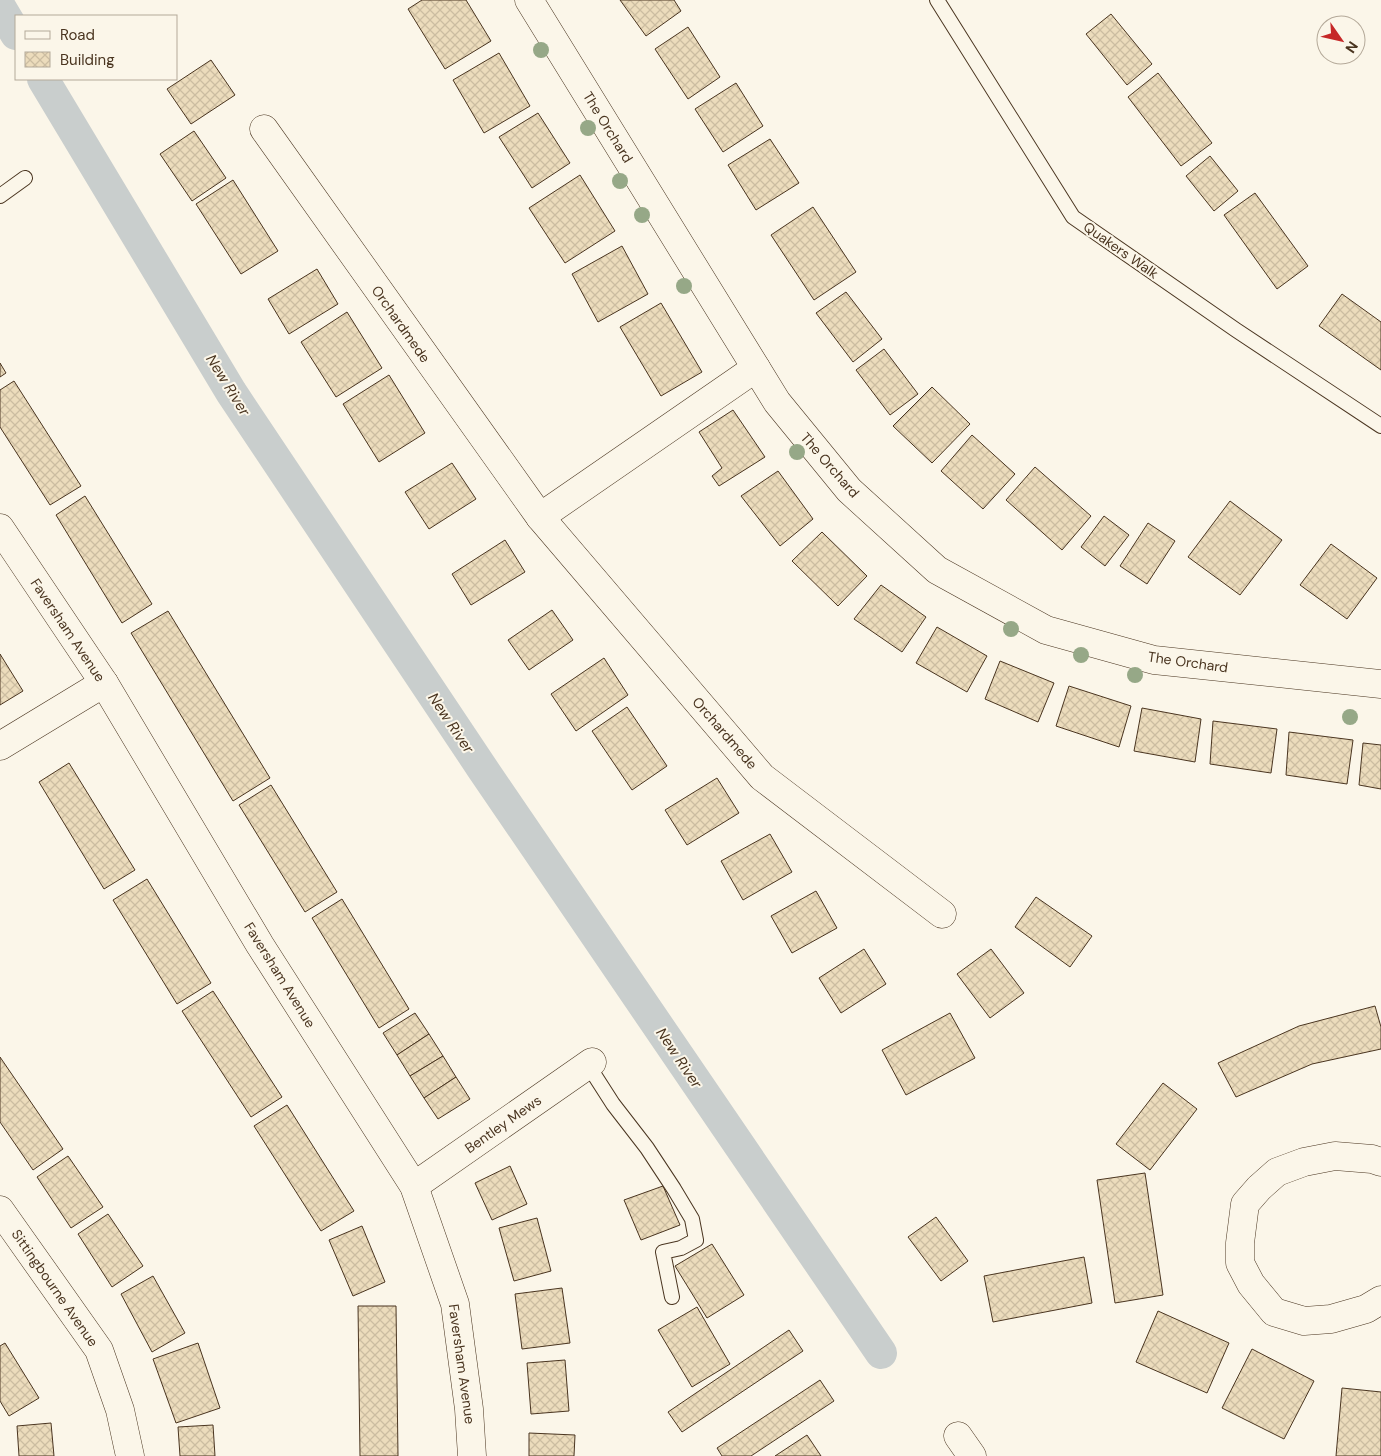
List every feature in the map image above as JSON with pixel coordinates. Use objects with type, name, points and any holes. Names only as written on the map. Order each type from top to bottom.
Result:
[{"type":"street","name":"The Orchard","points":[[529,0],[777,402],[849,490],[938,570],[1046,630],[1154,660],[1381,684]]},
{"type":"street","name":"Orchardmede","points":[[264,129],[540,517],[762,777],[942,914]]},
{"type":"street","points":[[540,517],[756,368]]},
{"type":"street","name":"Faversham Avenue","points":[[0,528],[104,684],[260,945],[414,1186],[455,1304],[469,1409],[472,1456]]},
{"type":"street","points":[[0,746],[104,684]]},
{"type":"street","name":"Bentley Mews","points":[[414,1186],[590,1064]]},
{"type":"street","points":[[1381,1162],[1372,1159],[1335,1156],[1304,1162],[1276,1172],[1245,1204],[1240,1243],[1240,1263],[1251,1284],[1274,1312],[1304,1321],[1331,1319],[1366,1309],[1381,1300]]},
{"type":"street","name":"Sittingbourne Avenue","points":[[0,1210],[99,1350],[120,1410],[130,1456]]},
{"type":"lane","name":"Quakers Walk","points":[[937,0],[1073,216],[1236,330],[1381,426]]},
{"type":"lane","points":[[0,196],[25,178]]},
{"type":"lane","points":[[590,1064],[613,1104],[647,1148],[692,1219],[696,1240],[681,1248],[663,1252],[672,1297]]},
{"type":"building","points":[[422,0],[466,0],[491,41],[445,69],[408,9]]},
{"type":"building","points":[[620,0],[674,0],[681,11],[646,36]]},
{"type":"building","points":[[1111,14],[1152,64],[1127,85],[1086,34]]},
{"type":"building","points":[[688,27],[720,77],[688,99],[655,49]]},
{"type":"building","points":[[499,53],[530,106],[484,133],[453,80]]},
{"type":"building","points":[[211,60],[235,95],[191,124],[167,89]]},
{"type":"building","points":[[1158,73],[1212,143],[1181,166],[1128,97]]},
{"type":"building","points":[[736,83],[763,126],[723,152],[695,109]]},
{"type":"building","points":[[538,113],[570,163],[532,188],[499,137]]},
{"type":"building","points":[[194,131],[226,178],[192,201],[160,154]]},
{"type":"building","points":[[770,139],[799,183],[756,210],[728,165]]},
{"type":"building","points":[[1210,156],[1238,191],[1214,211],[1186,176]]},
{"type":"building","points":[[580,175],[615,231],[565,263],[529,208]]},
{"type":"building","points":[[233,180],[278,251],[241,274],[196,204]]},
{"type":"building","points":[[1255,193],[1308,266],[1277,289],[1224,215]]},
{"type":"building","points":[[813,207],[856,272],[814,300],[771,235]]},
{"type":"building","points":[[622,246],[648,294],[598,322],[572,274]]},
{"type":"building","points":[[317,269],[338,304],[289,334],[268,299]]},
{"type":"building","points":[[846,292],[882,339],[853,362],[816,313]]},
{"type":"building","points":[[1342,294],[1381,322],[1381,370],[1319,326]]},
{"type":"building","points":[[661,303],[702,372],[661,396],[620,327]]},
{"type":"building","points":[[347,312],[382,368],[336,397],[301,342]]},
{"type":"building","points":[[884,349],[918,394],[890,415],[856,370]]},
{"type":"building","points":[[0,363],[6,373],[0,377]]},
{"type":"building","points":[[389,375],[425,433],[379,462],[343,404]]},
{"type":"building","points":[[14,381],[81,486],[50,505],[0,427],[0,390]]},
{"type":"building","points":[[932,387],[970,424],[932,463],[893,426]]},
{"type":"building","points":[[733,410],[765,457],[719,486],[712,476],[722,468],[699,432]]},
{"type":"building","points":[[972,435],[1015,474],[983,509],[941,471]]},
{"type":"building","points":[[452,463],[476,499],[429,529],[405,492]]},
{"type":"building","points":[[1035,467],[1091,516],[1062,550],[1006,500]]},
{"type":"building","points":[[778,471],[813,519],[780,546],[741,496]]},
{"type":"building","points":[[85,496],[152,604],[122,623],[56,515]]},
{"type":"building","points":[[1230,501],[1282,540],[1240,595],[1188,557]]},
{"type":"building","points":[[1104,516],[1129,535],[1105,566],[1081,547]]},
{"type":"building","points":[[1148,523],[1175,541],[1147,584],[1120,566]]},
{"type":"building","points":[[822,532],[867,576],[838,606],[792,561]]},
{"type":"building","points":[[505,540],[525,572],[471,605],[452,574]]},
{"type":"building","points":[[1331,544],[1377,578],[1347,619],[1300,585]]},
{"type":"building","points":[[881,585],[926,617],[902,652],[854,619]]},
{"type":"building","points":[[552,610],[573,640],[529,670],[508,640]]},
{"type":"building","points":[[168,611],[270,778],[233,801],[131,633]]},
{"type":"building","points":[[937,627],[987,656],[967,692],[916,663]]},
{"type":"building","points":[[0,654],[23,691],[0,705]]},
{"type":"building","points":[[604,658],[628,695],[576,731],[551,694]]},
{"type":"building","points":[[1000,661],[1054,683],[1038,722],[985,699]]},
{"type":"building","points":[[1069,686],[1131,706],[1119,747],[1056,726]]},
{"type":"building","points":[[627,707],[667,766],[632,790],[592,731]]},
{"type":"building","points":[[1142,708],[1201,719],[1195,762],[1134,751]]},
{"type":"building","points":[[1213,721],[1277,729],[1271,773],[1210,764]]},
{"type":"building","points":[[1289,732],[1353,740],[1347,784],[1286,775]]},
{"type":"building","points":[[1363,743],[1381,745],[1381,789],[1359,785]]},
{"type":"building","points":[[69,763],[135,870],[104,889],[39,782]]},
{"type":"building","points":[[717,778],[739,813],[687,845],[665,810]]},
{"type":"building","points":[[271,785],[337,892],[305,912],[239,805]]},
{"type":"building","points":[[770,834],[792,872],[743,900],[721,861]]},
{"type":"building","points":[[147,879],[211,983],[177,1004],[113,900]]},
{"type":"building","points":[[816,891],[837,928],[792,953],[771,916]]},
{"type":"building","points":[[1036,897],[1092,936],[1070,967],[1015,927]]},
{"type":"building","points":[[342,899],[409,1009],[379,1028],[312,918]]},
{"type":"building","points":[[864,949],[886,984],[841,1013],[819,978]]},
{"type":"building","points":[[991,949],[1024,993],[990,1018],[957,974]]},
{"type":"building","points":[[213,991],[282,1097],[251,1117],[182,1011]]},
{"type":"building","points":[[1375,1006],[1381,1027],[1381,1049],[1312,1064],[1236,1097],[1218,1063],[1299,1026]]},
{"type":"building","points":[[415,1013],[429,1034],[397,1055],[383,1033]]},
{"type":"building","points":[[950,1013],[975,1058],[906,1095],[882,1050]]},
{"type":"building","points":[[429,1034],[443,1056],[410,1076],[397,1055]]},
{"type":"building","points":[[443,1056],[456,1077],[424,1098],[410,1076]]},
{"type":"building","points":[[0,1057],[63,1149],[33,1170],[0,1122]]},
{"type":"building","points":[[456,1077],[470,1099],[438,1119],[424,1098]]},
{"type":"building","points":[[1163,1083],[1197,1109],[1150,1170],[1116,1144]]},
{"type":"building","points":[[287,1105],[354,1211],[321,1231],[254,1126]]},
{"type":"building","points":[[68,1156],[103,1207],[71,1228],[37,1177]]},
{"type":"building","points":[[510,1166],[527,1204],[492,1220],[475,1183]]},
{"type":"building","points":[[1145,1173],[1163,1295],[1115,1303],[1097,1180]]},
{"type":"building","points":[[663,1186],[680,1225],[641,1240],[624,1200]]},
{"type":"building","points":[[108,1214],[143,1266],[112,1287],[78,1234]]},
{"type":"building","points":[[936,1217],[968,1261],[941,1281],[908,1237]]},
{"type":"building","points":[[537,1218],[551,1271],[514,1281],[499,1228]]},
{"type":"building","points":[[362,1226],[385,1282],[353,1296],[329,1240]]},
{"type":"building","points":[[712,1244],[744,1295],[707,1318],[675,1266]]},
{"type":"building","points":[[1084,1257],[1092,1303],[993,1322],[984,1276]]},
{"type":"building","points":[[153,1276],[185,1333],[152,1352],[121,1294]]},
{"type":"building","points":[[562,1288],[570,1343],[522,1349],[515,1294]]},
{"type":"building","points":[[358,1306],[396,1306],[398,1456],[360,1456]]},
{"type":"building","points":[[697,1307],[730,1364],[692,1387],[658,1330]]},
{"type":"building","points":[[1158,1311],[1229,1343],[1207,1393],[1136,1362]]},
{"type":"building","points":[[789,1330],[803,1351],[682,1432],[668,1412]]},
{"type":"building","points":[[5,1343],[39,1398],[9,1416],[0,1401],[0,1346]]},
{"type":"building","points":[[198,1343],[220,1408],[176,1423],[153,1359]]},
{"type":"building","points":[[1252,1349],[1314,1381],[1284,1439],[1222,1408]]},
{"type":"building","points":[[565,1360],[569,1411],[531,1414],[527,1363]]},
{"type":"building","points":[[820,1380],[834,1401],[751,1456],[722,1456],[717,1448]]},
{"type":"building","points":[[1342,1388],[1381,1392],[1381,1456],[1336,1456]]},
{"type":"building","points":[[51,1423],[54,1456],[19,1456],[17,1426]]},
{"type":"building","points":[[213,1425],[215,1456],[180,1456],[178,1427]]},
{"type":"building","points":[[529,1433],[575,1435],[574,1456],[529,1456]]},
{"type":"building","points":[[807,1435],[821,1456],[775,1456]]},
{"type":"waterway","name":"New River","points":[[0,7],[15,32]]},
{"type":"waterway","name":"New River","points":[[44,80],[231,392],[482,768],[881,1353]]}]
